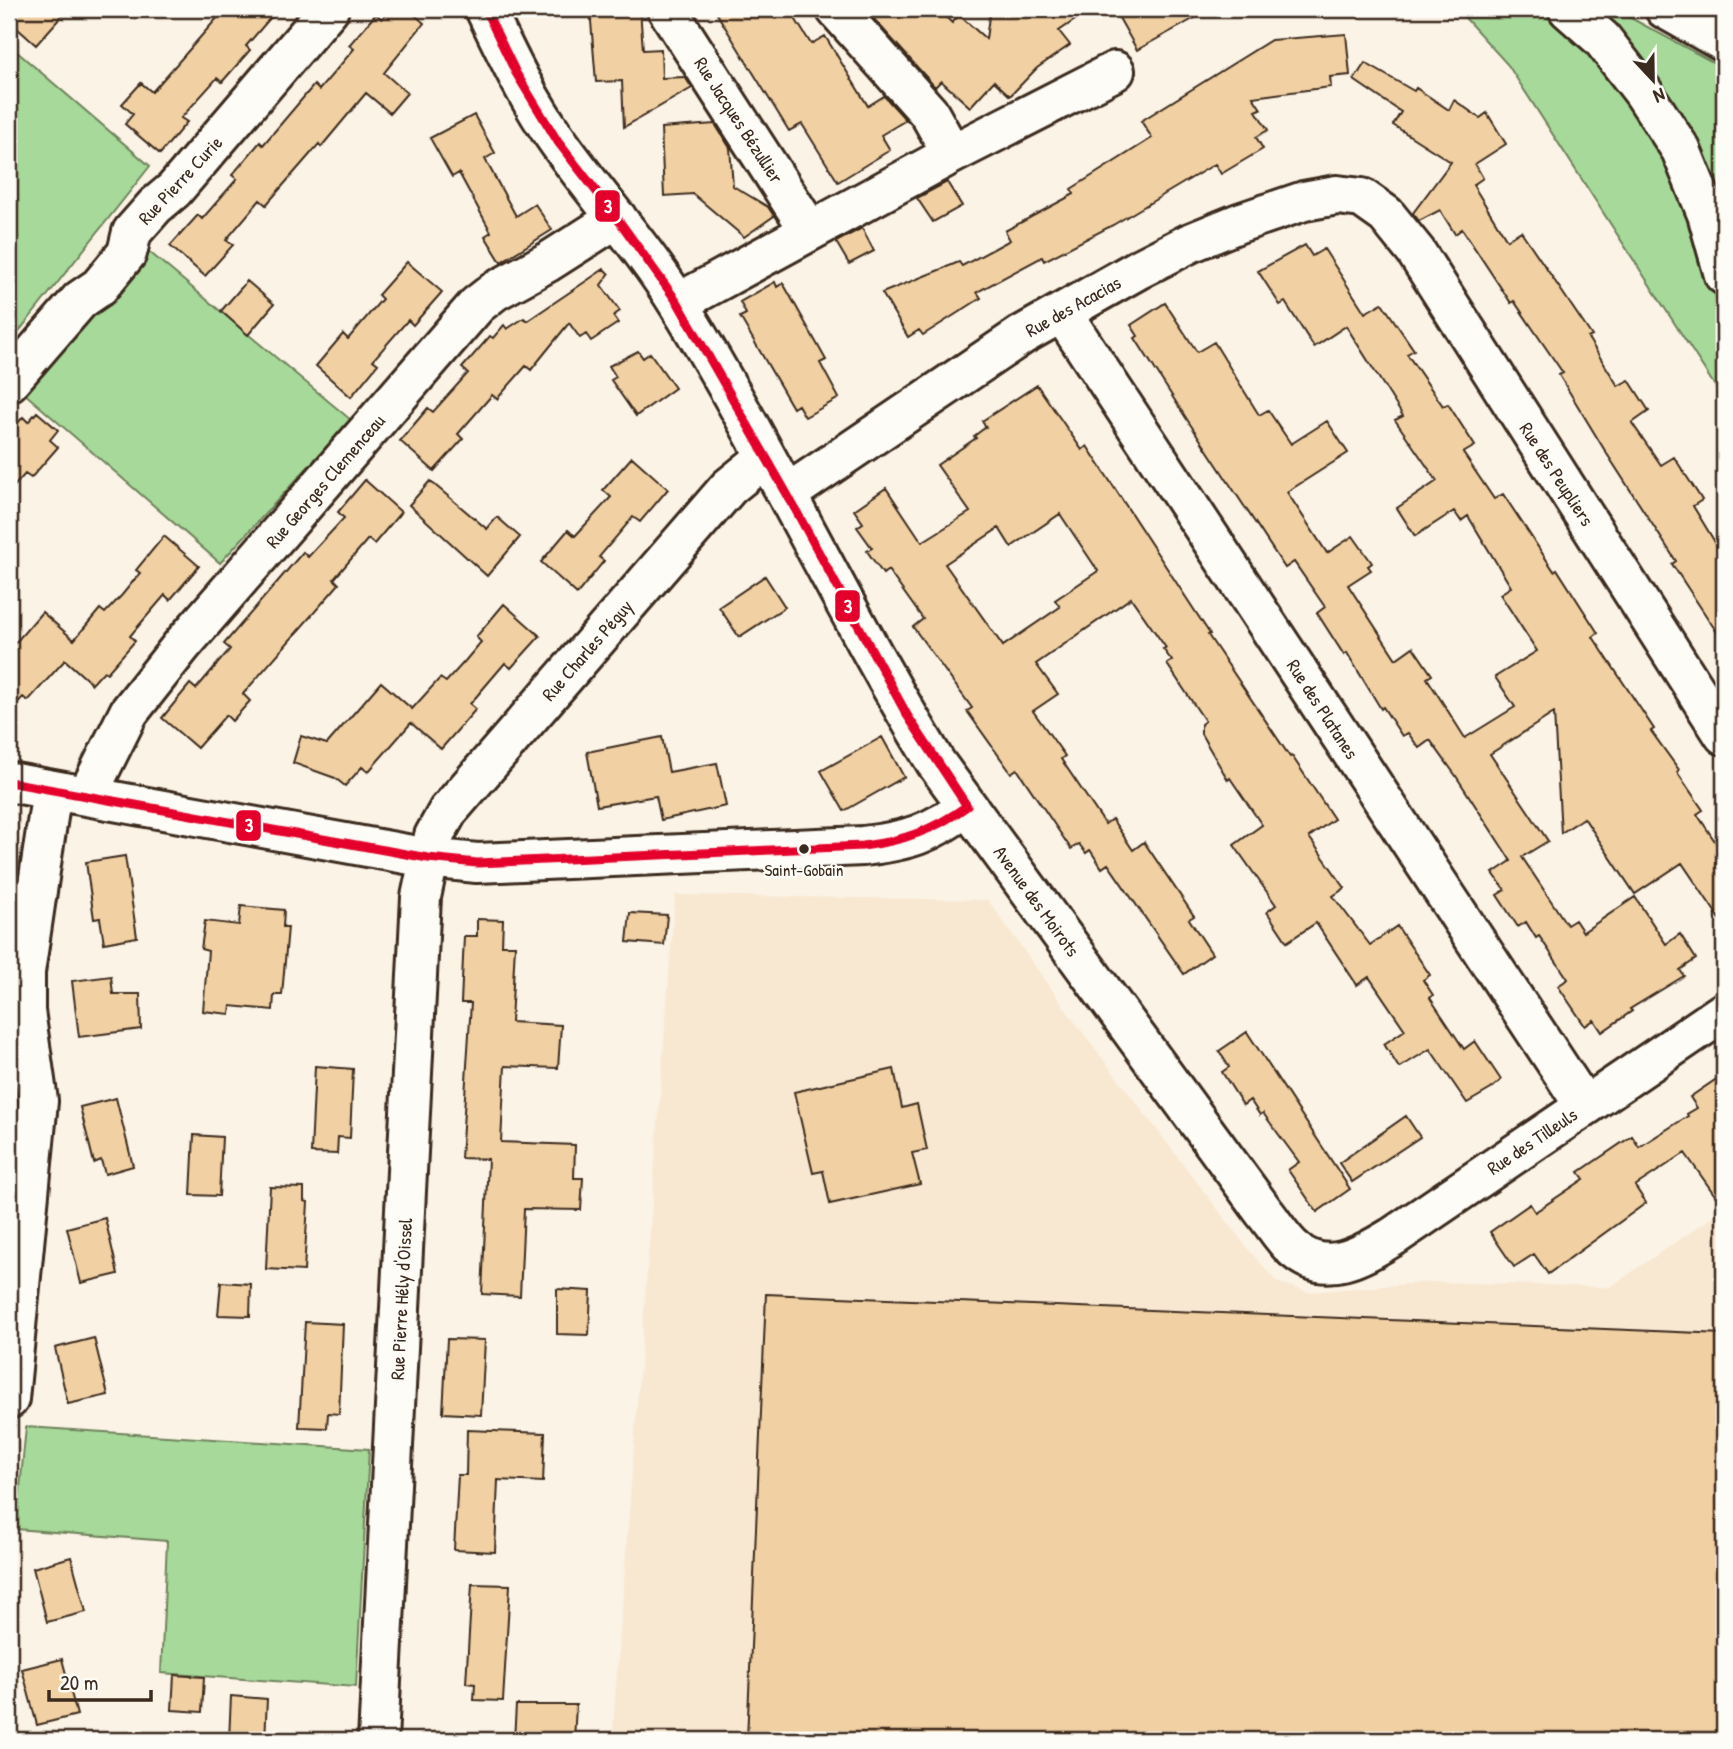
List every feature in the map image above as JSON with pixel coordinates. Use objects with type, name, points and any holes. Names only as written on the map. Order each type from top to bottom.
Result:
[{"type":"street","name":"Rue Pierre Curie","points":[[9,382],[80,300],[99,287],[127,253],[132,232],[155,206],[174,191],[329,9]]},
{"type":"street","points":[[485,9],[516,73],[558,142],[678,303],[787,494]]},
{"type":"street","name":"Rue Jacques Bézullier","points":[[667,9],[810,231]]},
{"type":"street","points":[[836,9],[929,113],[952,154]]},
{"type":"street","points":[[1568,9],[1602,39],[1643,92],[1681,150],[1707,214],[1724,275]]},
{"type":"street","points":[[1665,9],[1724,42]]},
{"type":"street","points":[[678,303],[952,154],[1115,71]]},
{"type":"street","name":"Rue des Acacias","points":[[787,494],[1022,335],[1190,243],[1304,201],[1337,195],[1362,198],[1386,215]]},
{"type":"street","name":"Rue des Peupliers","points":[[1386,215],[1416,252],[1724,735]]},
{"type":"street","name":"Rue Georges Clemenceau","points":[[9,1399],[37,1101],[25,1011],[25,972],[70,793],[182,645],[478,305],[495,291],[548,262],[617,218]]},
{"type":"street","name":"Rue des Platanes","points":[[1062,313],[1584,1105]]},
{"type":"street","name":"Rue Charles Péguy","points":[[428,858],[434,836],[448,811],[729,487],[748,468],[766,457]]},
{"type":"street","name":"Avenue des Moirots","points":[[787,494],[907,715],[967,806],[1256,1201],[1295,1250],[1317,1263],[1336,1263]]},
{"type":"street","points":[[9,782],[428,858],[477,863],[863,846],[916,836],[943,825],[967,806]]},
{"type":"street","name":"Rue Pierre Hély d'Oissel","points":[[378,1740],[421,897],[428,858]]},
{"type":"street","name":"Rue des Tilleuls","points":[[1336,1263],[1360,1256],[1394,1236],[1724,1012]]},
{"type":"shaded area","points":[[675,895],[988,900],[1077,1025],[1248,1249],[1277,1282],[1308,1292],[1433,1282],[1610,1287],[1724,1209],[1724,1740],[612,1740]]},
{"type":"green space","points":[[1457,9],[1552,9],[1662,141],[1697,228],[1724,328],[1724,400],[1508,65]]},
{"type":"green space","points":[[1614,9],[1724,68],[1724,232],[1603,19]]},
{"type":"green space","points":[[9,45],[150,166],[9,344]]},
{"type":"green space","points":[[147,250],[351,420],[220,563],[24,393]]},
{"type":"green space","points":[[26,1427],[369,1449],[356,1687],[161,1673],[167,1541],[16,1529]]},
{"type":"building","points":[[9,9],[68,9],[36,45],[9,21]]},
{"type":"building","points":[[225,9],[278,9],[246,46],[250,50],[222,82],[217,78],[181,118],[187,122],[160,154],[125,124],[133,114],[122,104],[141,83],[152,92]]},
{"type":"building","points":[[391,9],[408,9],[424,23],[384,73],[407,93],[390,113],[366,93],[321,147],[319,144],[266,205],[260,200],[226,240],[233,245],[205,276],[170,246],[198,215],[202,219],[237,179],[232,175],[260,142],[263,145],[314,85],[319,90],[354,49],[349,45],[376,14],[382,19]]},
{"type":"building","points":[[590,9],[640,9],[643,50],[661,49],[662,78],[685,77],[692,88],[624,127],[622,81],[596,82]]},
{"type":"building","points":[[714,9],[789,9],[811,44],[825,36],[868,106],[884,96],[906,120],[881,135],[890,150],[838,182],[802,124],[789,131]]},
{"type":"building","points":[[865,9],[938,9],[952,23],[959,15],[986,39],[990,9],[1091,9],[1059,31],[1070,45],[1037,68],[1010,96],[994,81],[970,107],[941,81],[935,87]]},
{"type":"building","points":[[1114,9],[1211,9],[1137,50]]},
{"type":"building","points":[[1346,34],[1350,75],[1330,77],[1331,87],[1253,97],[1261,109],[1256,111],[1268,130],[1256,137],[1263,149],[1221,174],[1215,164],[1113,225],[1044,261],[1042,257],[977,292],[981,298],[923,335],[919,330],[908,337],[882,293],[959,262],[962,266],[1010,240],[1005,231],[1074,194],[1071,189],[1152,138],[1141,121],[1271,40]]},
{"type":"building","points":[[1365,63],[1414,91],[1416,88],[1449,110],[1454,100],[1480,118],[1487,113],[1506,144],[1475,164],[1483,178],[1473,185],[1507,240],[1521,231],[1592,336],[1588,338],[1618,386],[1629,380],[1649,411],[1632,423],[1661,465],[1674,457],[1702,500],[1693,506],[1724,557],[1724,643],[1672,564],[1676,561],[1559,375],[1563,373],[1514,301],[1511,303],[1462,229],[1455,234],[1440,210],[1419,221],[1413,213],[1451,162],[1393,125],[1401,112],[1354,80]]},
{"type":"building","points":[[474,115],[495,153],[485,159],[516,216],[535,204],[552,230],[501,262],[485,236],[491,232],[459,173],[452,177],[430,138]]},
{"type":"building","points":[[715,124],[730,148],[733,186],[768,207],[774,216],[744,237],[693,194],[664,196],[661,128]]},
{"type":"building","points":[[947,182],[962,206],[933,222],[917,198]]},
{"type":"building","points":[[862,228],[874,251],[849,264],[836,242]]},
{"type":"building","points":[[1305,245],[1312,256],[1324,249],[1365,313],[1382,303],[1414,350],[1407,354],[1443,406],[1448,404],[1475,446],[1463,453],[1494,499],[1503,494],[1554,571],[1557,569],[1598,633],[1593,637],[1654,729],[1651,731],[1703,810],[1697,814],[1724,855],[1724,925],[1682,863],[1635,894],[1584,818],[1561,833],[1554,713],[1490,754],[1548,841],[1522,857],[1567,925],[1575,920],[1583,932],[1635,897],[1666,944],[1680,934],[1696,959],[1680,970],[1684,976],[1630,1009],[1632,1011],[1602,1032],[1594,1020],[1585,1026],[1558,986],[1568,979],[1539,936],[1536,938],[1526,922],[1518,927],[1497,895],[1505,890],[1493,873],[1511,861],[1456,776],[1430,740],[1419,748],[1408,733],[1402,736],[1383,707],[1381,709],[1347,653],[1344,655],[1317,613],[1325,607],[1294,562],[1285,568],[1135,338],[1138,336],[1131,325],[1165,303],[1197,352],[1214,342],[1259,415],[1268,410],[1291,444],[1327,421],[1348,453],[1287,492],[1327,553],[1353,536],[1372,563],[1368,566],[1371,570],[1348,585],[1396,659],[1413,647],[1432,675],[1427,678],[1465,738],[1515,707],[1495,677],[1537,651],[1500,594],[1511,587],[1468,516],[1461,521],[1454,511],[1415,536],[1397,508],[1437,481],[1395,420],[1403,416],[1346,326],[1314,347],[1285,302],[1280,305],[1258,271]]},
{"type":"building","points":[[407,262],[442,292],[413,325],[408,320],[373,360],[378,364],[351,397],[316,366],[343,334],[348,339],[382,299],[378,295]]},
{"type":"building","points":[[604,269],[609,274],[601,285],[620,311],[613,316],[618,323],[591,341],[586,334],[580,338],[569,323],[531,370],[526,366],[497,399],[492,395],[458,434],[463,439],[434,471],[400,441],[428,408],[433,412],[468,373],[462,368],[490,336],[493,338],[504,325],[507,329],[524,318],[527,321]]},
{"type":"building","points":[[247,281],[274,304],[248,335],[221,311]]},
{"type":"building","points":[[775,282],[777,287],[783,283],[826,360],[820,363],[839,398],[805,417],[798,405],[793,408],[740,317],[746,314],[740,302]]},
{"type":"building","points":[[638,351],[643,358],[650,353],[675,388],[636,416],[611,380],[616,377],[609,366]]},
{"type":"building","points":[[1037,385],[1082,450],[1087,446],[1210,634],[1208,635],[1334,819],[1309,837],[1345,888],[1333,896],[1370,945],[1397,926],[1430,975],[1423,980],[1433,995],[1430,998],[1464,1049],[1475,1041],[1501,1080],[1491,1089],[1467,1103],[1430,1049],[1399,1068],[1384,1044],[1405,1030],[1369,977],[1357,985],[1316,923],[1287,942],[1267,912],[1276,905],[1234,845],[1262,825],[1230,778],[1228,780],[1201,734],[1201,724],[1205,721],[1167,664],[1172,661],[1163,649],[1166,648],[1131,598],[1036,664],[1058,694],[1033,711],[1065,756],[1061,759],[1105,824],[1112,819],[1133,850],[1144,842],[1194,916],[1189,919],[1212,954],[1184,974],[1108,864],[1102,868],[1090,850],[1086,853],[1079,844],[1071,849],[1017,769],[1011,773],[967,711],[972,708],[913,627],[923,619],[888,570],[883,574],[867,551],[872,548],[857,527],[863,523],[854,510],[886,488],[922,542],[970,512],[937,465],[976,438],[974,436],[986,427],[982,421]],"holes":[[[1060,514],[1098,571],[1055,600],[1060,607],[1003,646],[945,564],[999,528],[1011,547]]]},
{"type":"building","points":[[37,412],[58,430],[50,440],[58,447],[31,478],[25,474],[9,492],[9,433],[23,417],[28,422]]},
{"type":"building","points":[[632,457],[668,489],[640,522],[633,517],[599,557],[604,561],[577,594],[541,562],[568,530],[575,536],[611,497],[603,490]]},
{"type":"building","points":[[365,480],[401,512],[374,544],[368,539],[334,579],[339,584],[243,694],[250,701],[232,721],[226,715],[197,748],[162,718],[190,684],[196,689],[230,649],[224,644],[303,552],[308,557],[344,518],[338,512]]},
{"type":"building","points":[[430,481],[487,529],[497,517],[520,537],[487,576],[409,505]]},
{"type":"building","points":[[164,536],[199,566],[170,600],[165,595],[130,636],[135,641],[107,673],[104,671],[92,684],[65,660],[28,701],[23,697],[9,712],[9,650],[42,612],[74,640],[100,609],[105,613],[122,595],[140,573],[136,570]]},
{"type":"building","points":[[765,576],[785,607],[739,637],[719,607]]},
{"type":"building","points":[[504,604],[540,636],[511,668],[505,663],[470,704],[476,709],[441,749],[411,723],[368,772],[362,767],[345,786],[335,778],[293,763],[301,736],[327,744],[381,682],[412,709],[440,678],[446,682],[465,661],[481,642],[476,637]]},
{"type":"building","points":[[662,737],[669,772],[717,763],[726,806],[661,820],[656,796],[597,806],[587,752]]},
{"type":"building","points":[[882,737],[904,777],[844,811],[821,771]]},
{"type":"building","points":[[125,856],[137,937],[104,943],[100,918],[94,919],[86,862]]},
{"type":"building","points":[[241,906],[284,910],[283,927],[288,927],[282,995],[274,995],[273,1010],[231,1006],[230,1014],[203,1011],[208,951],[201,949],[205,921],[239,925]]},
{"type":"building","points":[[630,913],[667,915],[664,945],[627,942]]},
{"type":"building","points":[[477,919],[503,920],[502,945],[515,945],[511,1022],[561,1025],[558,1068],[505,1066],[501,1142],[575,1145],[574,1178],[583,1178],[581,1210],[524,1209],[520,1296],[482,1294],[488,1159],[461,1158],[471,1003],[461,1003],[464,936],[477,936]]},
{"type":"building","points":[[111,976],[113,994],[140,994],[141,1029],[79,1037],[72,981]]},
{"type":"building","points":[[1247,1032],[1350,1189],[1317,1212],[1288,1170],[1299,1162],[1263,1113],[1260,1115],[1250,1100],[1243,1105],[1222,1072],[1229,1067],[1219,1051]]},
{"type":"building","points":[[315,1066],[353,1069],[350,1138],[338,1137],[337,1154],[311,1153]]},
{"type":"building","points":[[894,1069],[902,1108],[917,1104],[927,1150],[912,1153],[920,1184],[830,1204],[823,1171],[813,1173],[794,1092]]},
{"type":"building","points":[[1724,1074],[1724,1208],[1685,1153],[1635,1186],[1646,1203],[1548,1274],[1534,1254],[1514,1267],[1490,1232],[1530,1204],[1535,1212],[1584,1179],[1579,1172],[1632,1136],[1639,1147],[1688,1116],[1687,1114],[1697,1108],[1690,1097]]},
{"type":"building","points":[[116,1098],[133,1166],[105,1174],[101,1160],[94,1163],[80,1107]]},
{"type":"building","points":[[1406,1116],[1420,1137],[1352,1182],[1339,1163]]},
{"type":"building","points":[[194,1135],[222,1137],[219,1196],[191,1195]]},
{"type":"building","points":[[270,1187],[304,1188],[304,1201],[308,1202],[304,1271],[266,1269]]},
{"type":"building","points":[[105,1218],[118,1274],[81,1283],[67,1228]]},
{"type":"building","points":[[221,1282],[251,1284],[250,1316],[218,1315]]},
{"type":"building","points":[[557,1289],[591,1291],[589,1335],[557,1334]]},
{"type":"building","points":[[766,1294],[1724,1334],[1724,1740],[747,1740]]},
{"type":"building","points":[[305,1322],[343,1324],[339,1414],[328,1413],[327,1428],[299,1427]]},
{"type":"building","points":[[94,1338],[108,1395],[68,1404],[55,1348]]},
{"type":"building","points":[[447,1339],[485,1340],[481,1415],[443,1413]]},
{"type":"building","points":[[467,1430],[545,1433],[543,1482],[498,1480],[495,1552],[454,1550],[458,1475],[466,1475]]},
{"type":"building","points":[[71,1557],[86,1612],[47,1622],[33,1568]]},
{"type":"building","points":[[472,1584],[510,1585],[503,1701],[474,1700],[475,1684],[466,1683]]},
{"type":"building","points":[[62,1659],[77,1715],[37,1725],[22,1669]]},
{"type":"building","points":[[174,1675],[204,1677],[202,1712],[172,1710]]},
{"type":"building","points":[[231,1696],[267,1699],[265,1740],[229,1740]]},
{"type":"building","points":[[516,1705],[576,1705],[574,1740],[514,1740]]},
{"type":"transit line","name":"3","points":[[485,9],[516,73],[558,142],[678,303],[787,494],[907,715],[967,806]]},
{"type":"transit line","name":"3","points":[[9,782],[428,858],[477,863],[863,846],[918,833],[967,806]]},
{"type":"place","name":"Saint-Gobain","points":[[804,849]]}]
